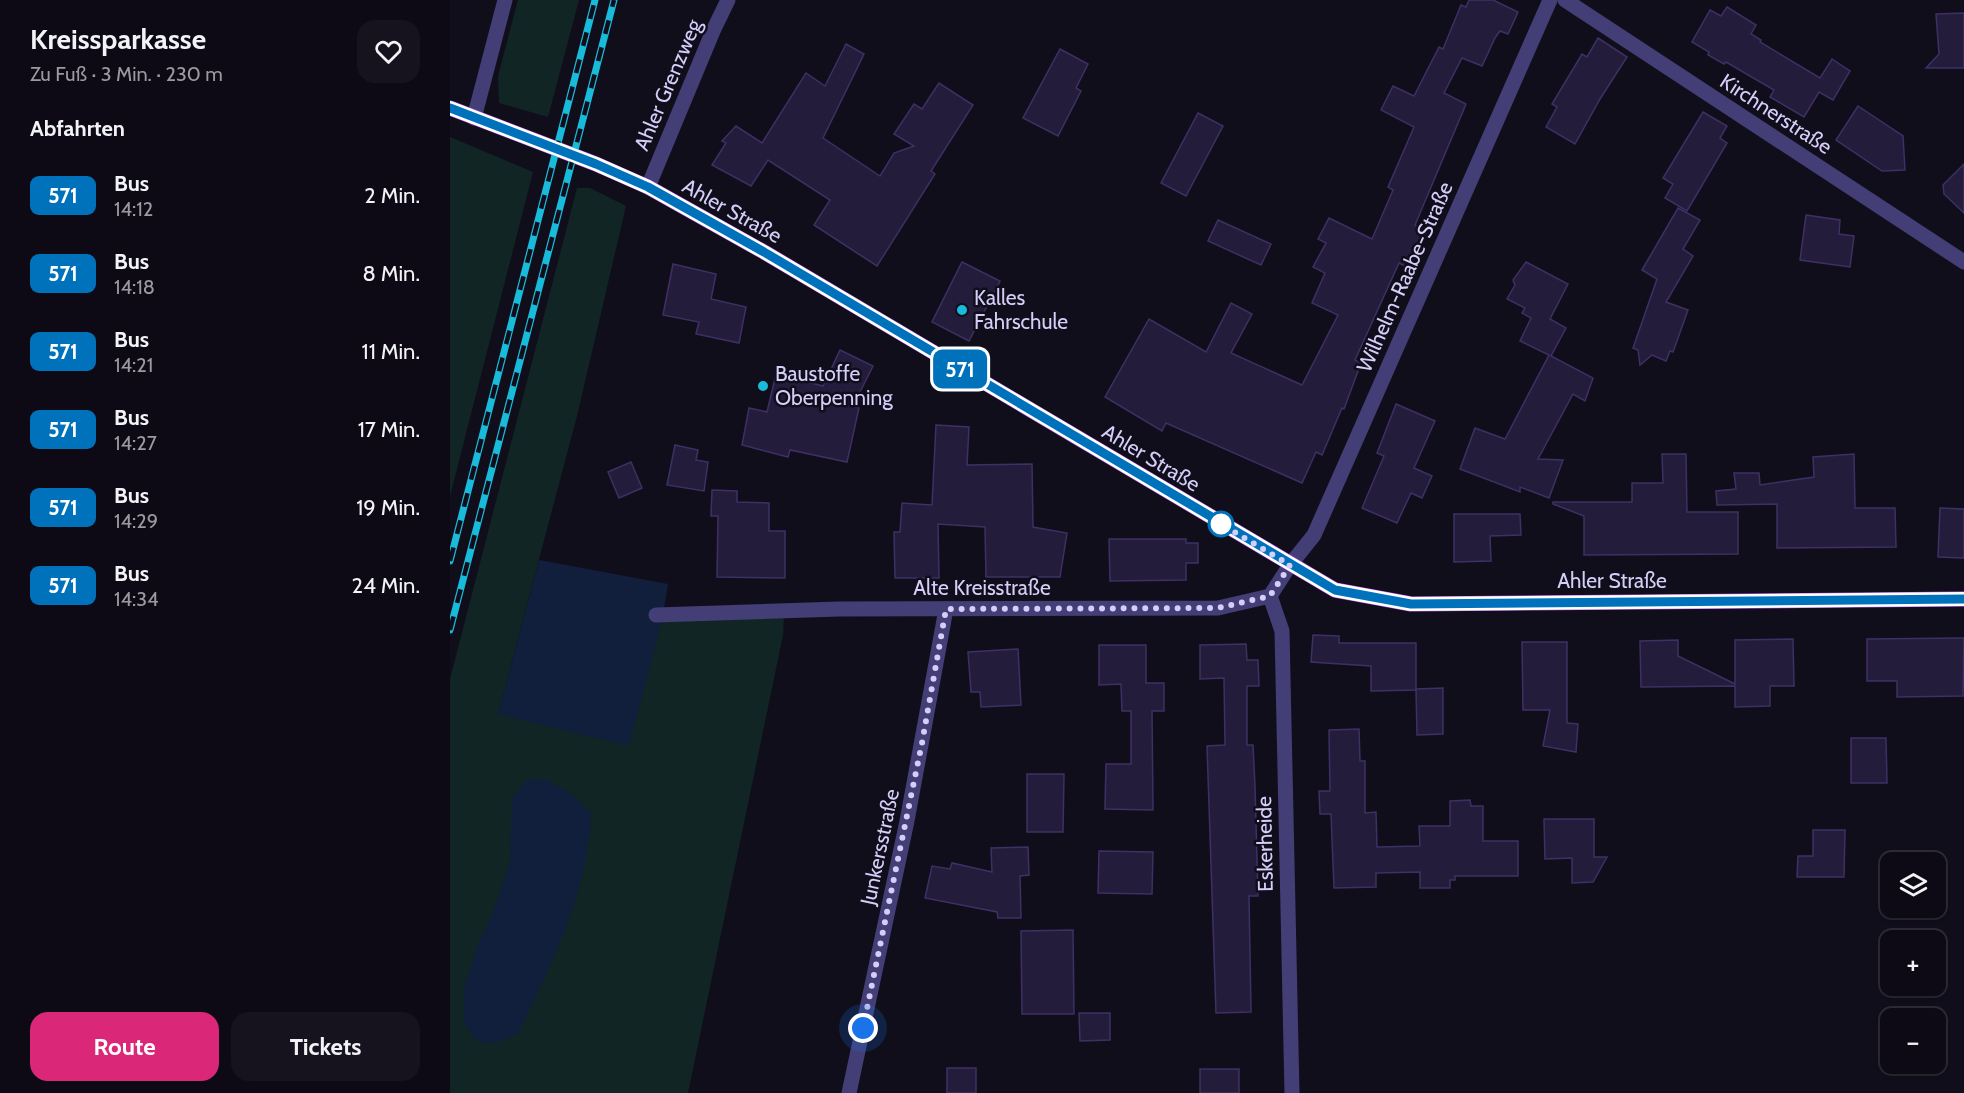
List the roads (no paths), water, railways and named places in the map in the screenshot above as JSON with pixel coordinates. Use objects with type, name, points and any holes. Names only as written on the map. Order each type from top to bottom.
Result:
[{"type":"main road","name":"Ahler Straße","points":[[450,108],[596,164],[648,187],[764,252],[1335,590],[1411,604],[1964,599]]},
{"type":"street","points":[[474,118],[505,0]]},
{"type":"street","name":"Ahler Grenzweg","points":[[648,187],[713,30],[729,0]]},
{"type":"street","name":"Wilhelm-Raabe-Straße","points":[[1290,565],[1314,535],[1550,0]]},
{"type":"street","name":"Kirchnerstraße","points":[[1565,0],[1964,262]]},
{"type":"street","points":[[1270,596],[1290,565]]},
{"type":"street","name":"Alte Kreisstraße","points":[[656,615],[946,609],[1218,608],[1270,596]]},
{"type":"street","name":"Eskerheide","points":[[1270,596],[1282,631],[1292,1093]]},
{"type":"street","name":"Junkersstraße","points":[[849,1093],[916,776],[946,609]]},
{"type":"water","points":[[539,560],[668,584],[662,620],[629,746],[498,714]]},
{"type":"water","points":[[545,779],[571,794],[591,813],[588,843],[576,899],[555,954],[518,1034],[492,1044],[476,1041],[464,1023],[464,988],[477,946],[493,912],[510,862],[512,799],[526,780]]},
{"type":"railway","points":[[450,561],[595,0]]},
{"type":"railway","points":[[450,630],[614,0]]},
{"type":"place","name":"Kalles Fahrschule","points":[[962,310]]},
{"type":"place","name":"Baustoffe Oberpenning","points":[[763,386]]}]
